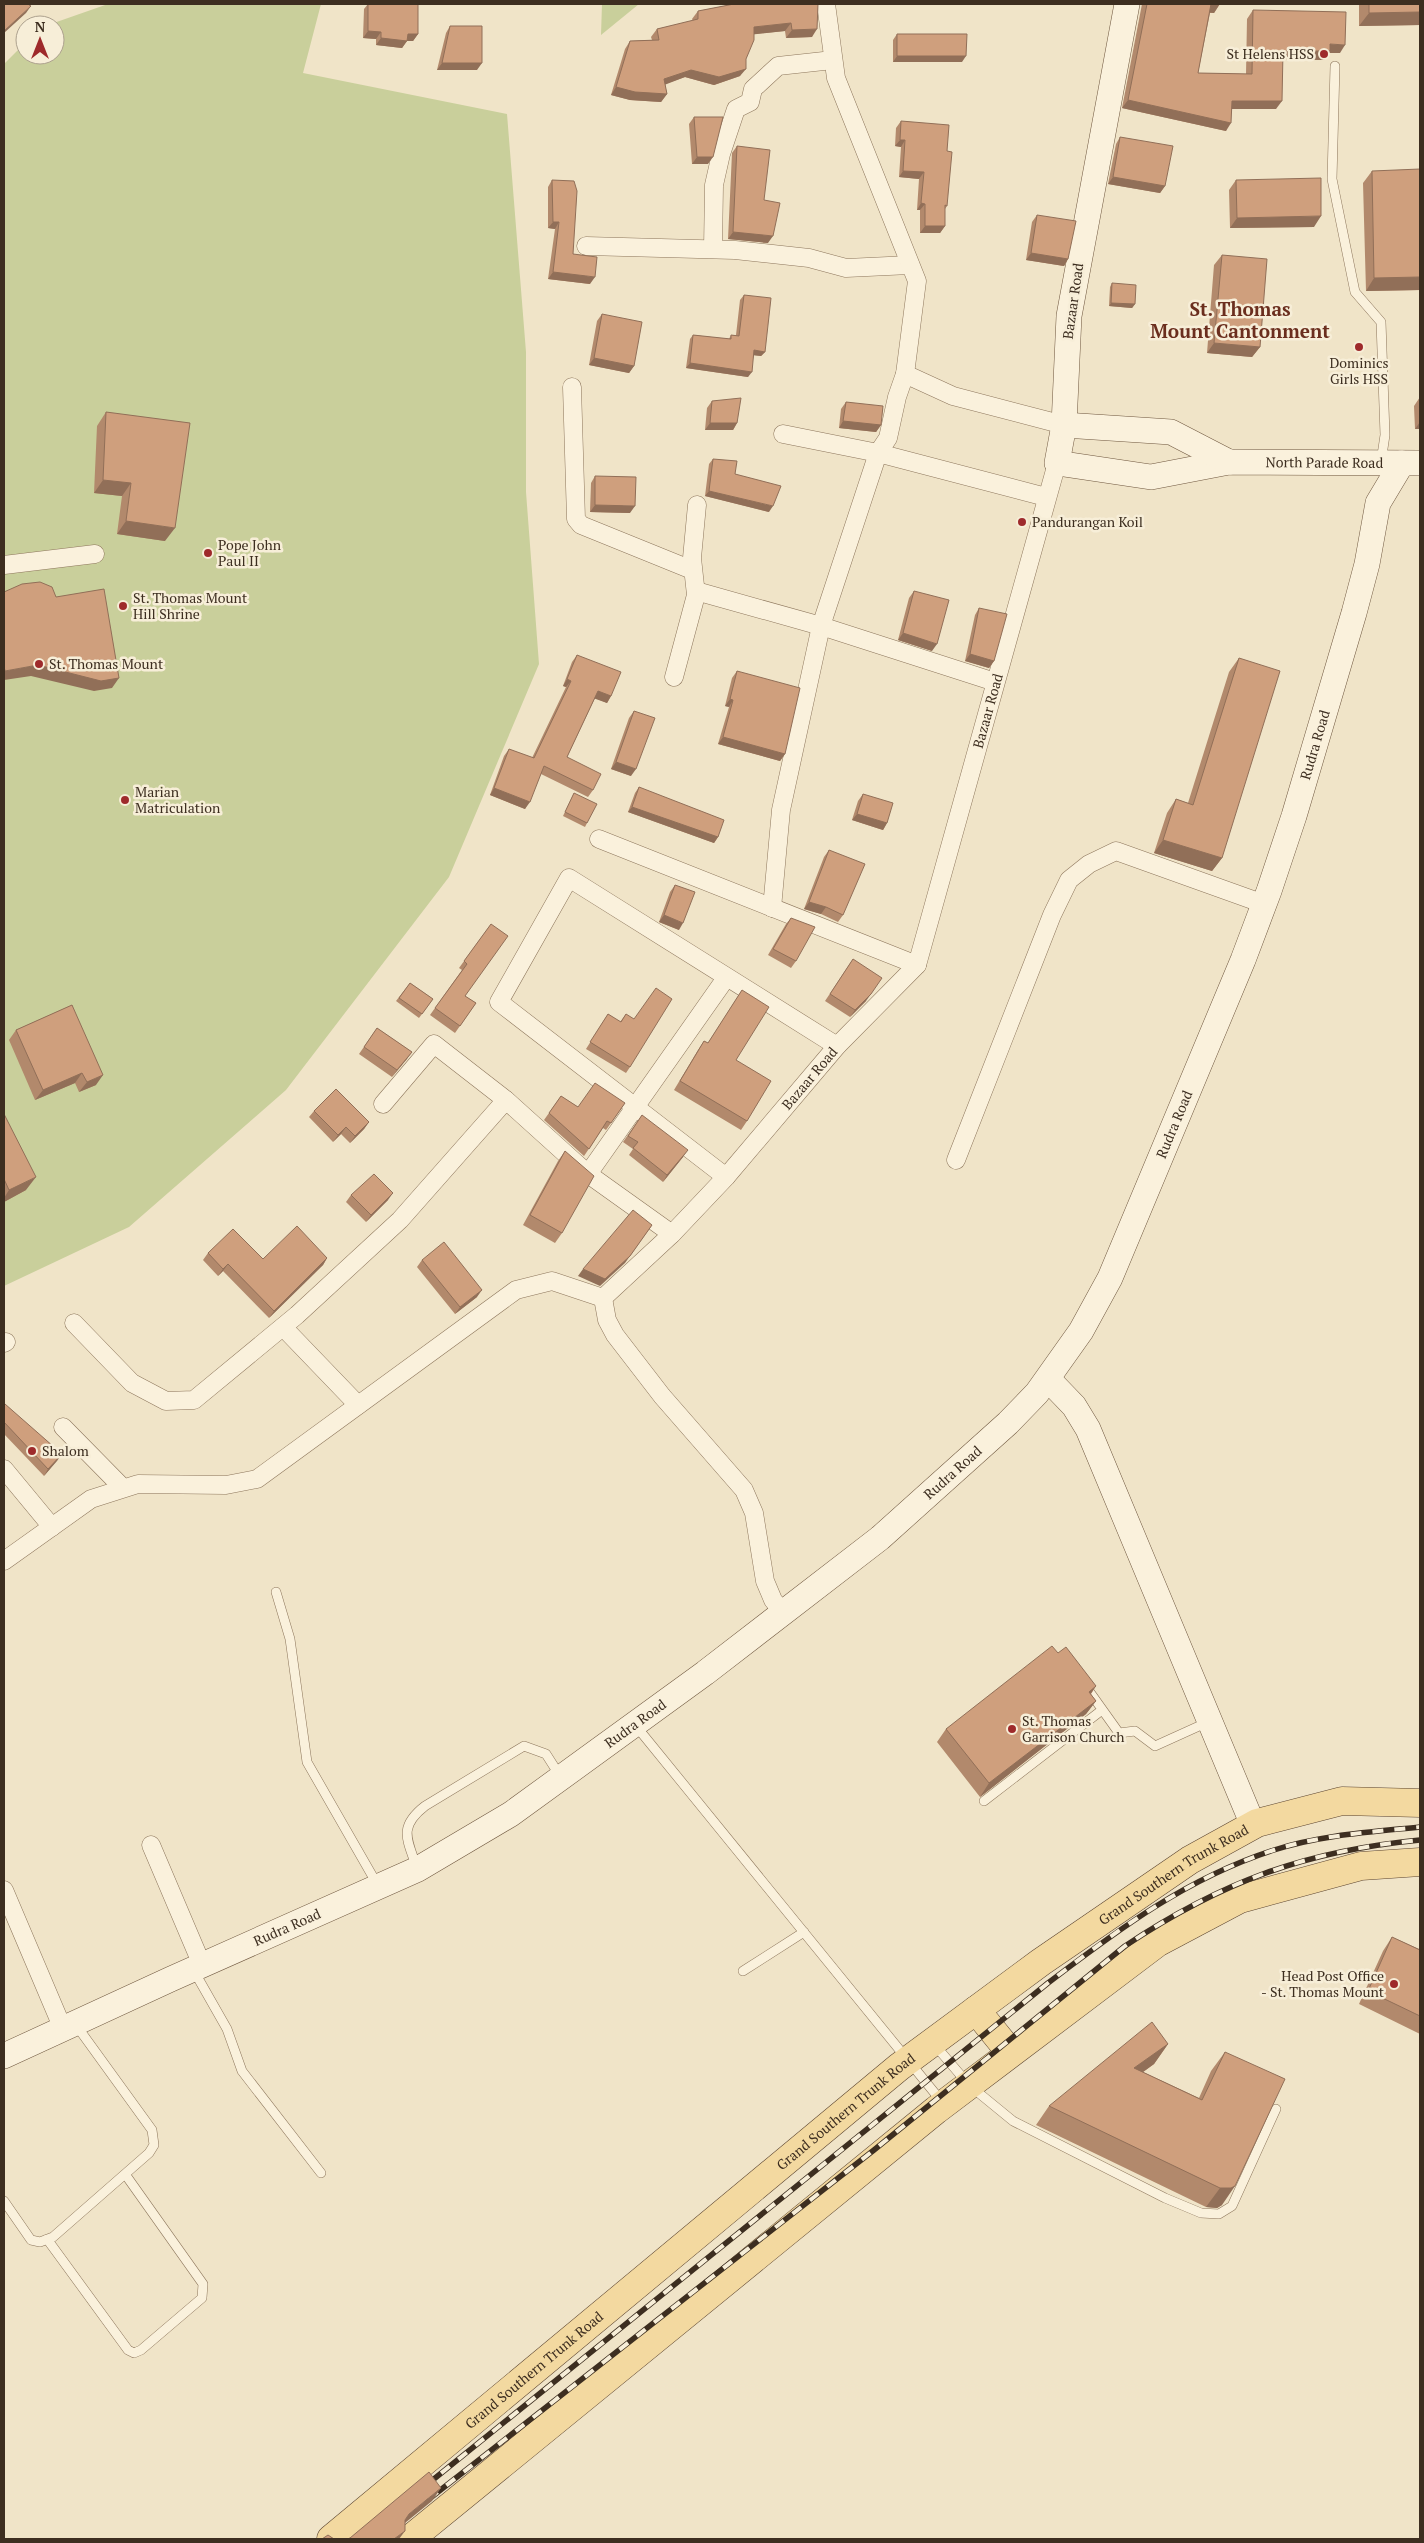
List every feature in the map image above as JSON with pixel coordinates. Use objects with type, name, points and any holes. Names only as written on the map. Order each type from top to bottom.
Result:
[{"type":"main road","name":"Grand Southern Trunk Road","points":[[331,2539],[909,2060],[1041,1962],[1190,1860],[1253,1825],[1342,1801],[1420,1803]]},
{"type":"main road","points":[[410,2539],[944,2104],[1010,2052],[1157,1943],[1240,1899],[1361,1866],[1420,1862]]},
{"type":"main road","points":[[976,2010],[1010,2052]]},
{"type":"street","points":[[772,908],[781,810],[821,626],[878,453],[888,438],[897,397],[905,374],[917,280],[836,78],[826,4]]},
{"type":"street","name":"Bazaar Road","points":[[603,1298],[672,1234],[726,1177],[837,1046],[917,964],[1057,463],[1064,425],[1069,316],[1127,4]]},
{"type":"street","points":[[713,249],[714,185],[727,133],[736,109],[750,102],[753,89],[778,66],[833,60]]},
{"type":"street","points":[[586,246],[713,249],[809,258],[846,268],[910,265]]},
{"type":"street","points":[[905,374],[953,396],[1064,425]]},
{"type":"street","points":[[572,387],[576,519],[580,525],[692,570]]},
{"type":"street","name":"North Parade Road","points":[[1064,425],[1171,432],[1228,462]]},
{"type":"street","points":[[783,434],[878,453],[1046,497]]},
{"type":"street","name":"North Parade Road","points":[[1057,463],[1151,477],[1228,462],[1390,463]]},
{"type":"street","points":[[1378,503],[1390,463]]},
{"type":"street","name":"Rudra Road","points":[[4,2056],[197,1967],[418,1869],[495,1824],[635,1725],[783,1613],[887,1531],[1008,1424],[1048,1379],[1081,1331],[1110,1278],[1264,904],[1294,816],[1354,613],[1367,564],[1378,503],[1390,463]]},
{"type":"street","points":[[674,677],[696,591],[692,570],[697,505]]},
{"type":"street","points":[[4,565],[95,554]]},
{"type":"street","points":[[696,591],[821,626],[995,682]]},
{"type":"street","points":[[599,840],[917,964]]},
{"type":"street","points":[[956,1160],[1052,915],[1069,880],[1089,864],[1116,851],[1264,904]]},
{"type":"street","points":[[726,1177],[635,1109],[499,1002],[569,878],[837,1046]]},
{"type":"street","points":[[588,1174],[726,978]]},
{"type":"street","points":[[383,1104],[434,1044],[506,1100],[588,1174],[672,1234]]},
{"type":"street","points":[[74,1323],[132,1383],[166,1401],[194,1400],[283,1327],[400,1220],[506,1100]]},
{"type":"street","points":[[4,1561],[91,1499],[123,1488],[138,1484],[226,1485],[257,1479],[516,1290],[552,1280],[603,1298],[607,1320],[615,1335],[662,1396],[744,1490],[754,1513],[765,1581],[773,1600],[783,1613]]},
{"type":"street","points":[[283,1327],[358,1405]]},
{"type":"street","points":[[1048,1379],[1074,1406],[1088,1429],[1253,1825]]},
{"type":"street","points":[[63,1427],[123,1488]]},
{"type":"street","points":[[4,1469],[52,1526]]},
{"type":"street","points":[[151,1845],[197,1967]]},
{"type":"street","points":[[4,1890],[69,2026]]},
{"type":"lane","points":[[1335,66],[1332,179],[1354,292],[1381,322],[1385,435],[1390,463]]},
{"type":"lane","points":[[276,1592],[290,1639],[307,1762],[379,1887]]},
{"type":"lane","points":[[1082,1681],[1118,1733],[1135,1731],[1155,1746],[1210,1721]]},
{"type":"lane","points":[[984,1801],[1102,1710]]},
{"type":"lane","points":[[635,1725],[944,2104]]},
{"type":"lane","points":[[418,1869],[407,1839],[408,1828],[411,1817],[425,1806],[524,1746],[546,1754],[562,1778]]},
{"type":"lane","points":[[744,1971],[804,1932]]},
{"type":"lane","points":[[197,1967],[228,2029],[242,2071],[321,2173]]},
{"type":"lane","points":[[4,2202],[31,2240],[40,2242],[53,2237],[149,2153],[154,2145],[152,2130],[69,2026]]},
{"type":"lane","points":[[932,2042],[969,2085],[1013,2121],[1165,2198],[1201,2213],[1219,2214],[1232,2206],[1276,2109]]},
{"type":"lane","points":[[47,2239],[128,2350],[134,2353],[141,2350],[202,2298],[204,2292],[203,2284],[124,2174]]},
{"type":"green space","name":"St. Thomas Mount","points":[[108,4],[321,4],[303,73],[507,114],[526,352],[526,492],[539,664],[449,877],[286,1090],[129,1227],[4,1286],[4,64],[15,53],[15,65],[65,65],[65,19]]},
{"type":"green space","points":[[602,4],[639,4],[601,35]]},
{"type":"building","points":[[4,4],[30,4],[31,6],[21,15],[15,15],[15,21],[4,31]]},
{"type":"building","points":[[368,4],[418,4],[418,34],[408,34],[407,41],[381,38],[381,32],[368,31]]},
{"type":"building","points":[[734,4],[818,4],[817,29],[792,30],[791,23],[754,27],[754,40],[746,59],[746,69],[719,77],[691,70],[664,79],[667,94],[635,92],[616,87],[630,41],[659,40],[657,29],[698,19],[698,11]]},
{"type":"building","points":[[1147,4],[1211,4],[1198,73],[1252,74],[1253,10],[1346,12],[1345,45],[1330,44],[1330,51],[1283,51],[1282,101],[1232,101],[1231,123],[1128,100]]},
{"type":"building","points":[[1369,4],[1420,4],[1420,12],[1369,13]]},
{"type":"building","points":[[450,26],[482,26],[482,63],[442,63]]},
{"type":"building","points":[[897,34],[967,34],[966,56],[897,56]]},
{"type":"building","points":[[694,117],[723,117],[713,157],[697,157]]},
{"type":"building","points":[[901,121],[949,125],[947,151],[952,152],[947,206],[945,205],[945,226],[925,226],[925,204],[921,203],[924,172],[903,171],[905,140],[900,140]]},
{"type":"building","points":[[1120,137],[1173,146],[1165,186],[1113,177]]},
{"type":"building","points":[[737,146],[770,150],[764,200],[780,203],[773,236],[733,232]]},
{"type":"building","points":[[1420,169],[1420,277],[1374,278],[1372,171]]},
{"type":"building","points":[[1321,178],[1321,216],[1237,218],[1236,180]]},
{"type":"building","points":[[552,180],[574,181],[577,191],[573,254],[597,257],[595,277],[553,272],[559,222],[553,222]]},
{"type":"building","points":[[1037,215],[1076,221],[1068,259],[1031,253]]},
{"type":"building","points":[[1222,255],[1267,259],[1260,347],[1214,343]]},
{"type":"building","points":[[1112,283],[1136,285],[1135,304],[1111,303]]},
{"type":"building","points":[[744,295],[771,298],[765,352],[754,350],[752,372],[690,363],[693,335],[731,339],[731,335],[739,336]]},
{"type":"building","points":[[602,314],[642,322],[634,366],[594,358]]},
{"type":"building","points":[[741,398],[737,423],[710,423],[712,401]]},
{"type":"building","points":[[846,402],[883,406],[881,425],[843,421]]},
{"type":"building","points":[[106,412],[190,423],[175,528],[126,521],[131,483],[103,480]]},
{"type":"building","points":[[713,459],[737,461],[735,474],[781,486],[773,506],[709,491]]},
{"type":"building","points":[[595,476],[636,477],[635,506],[595,505]]},
{"type":"building","points":[[40,582],[52,587],[56,597],[104,589],[119,678],[101,681],[38,665],[5,671],[4,592],[22,584]]},
{"type":"building","points":[[914,591],[949,600],[937,644],[903,633]]},
{"type":"building","points":[[979,608],[1007,614],[994,661],[970,654]]},
{"type":"building","points":[[577,655],[621,672],[611,696],[598,691],[567,757],[601,774],[593,790],[544,766],[530,802],[494,788],[509,749],[534,758],[571,681],[567,679]]},
{"type":"building","points":[[1239,658],[1280,671],[1222,858],[1163,840],[1176,799],[1193,805]]},
{"type":"building","points":[[737,671],[800,688],[785,754],[723,737],[733,700],[730,699]]},
{"type":"building","points":[[634,711],[655,718],[636,769],[616,762]]},
{"type":"building","points":[[639,787],[724,820],[718,837],[632,807]]},
{"type":"building","points":[[574,793],[597,804],[587,823],[565,812]]},
{"type":"building","points":[[863,794],[893,803],[887,823],[857,814]]},
{"type":"building","points":[[829,850],[865,864],[843,915],[809,902]]},
{"type":"building","points":[[675,885],[695,892],[683,923],[664,915]]},
{"type":"building","points":[[791,918],[815,927],[796,961],[773,949]]},
{"type":"building","points":[[491,924],[508,936],[465,996],[476,1003],[460,1026],[435,1008],[467,964],[464,961]]},
{"type":"building","points":[[853,959],[882,978],[871,994],[855,1010],[830,994]]},
{"type":"building","points":[[410,983],[433,999],[422,1014],[399,998]]},
{"type":"building","points":[[656,988],[672,999],[630,1067],[590,1042],[608,1014],[621,1022],[626,1014],[634,1019]]},
{"type":"building","points":[[742,990],[769,1007],[736,1060],[771,1081],[747,1121],[680,1081],[704,1041],[708,1043]]},
{"type":"building","points":[[72,1005],[103,1075],[87,1082],[82,1073],[43,1090],[16,1030]]},
{"type":"building","points":[[377,1028],[412,1052],[397,1070],[364,1047]]},
{"type":"building","points":[[595,1083],[625,1103],[611,1123],[607,1121],[589,1149],[549,1113],[561,1096],[578,1107]]},
{"type":"building","points":[[336,1089],[369,1122],[355,1136],[346,1127],[338,1135],[314,1111]]},
{"type":"building","points":[[4,1114],[36,1177],[9,1190],[4,1179]]},
{"type":"building","points":[[642,1115],[688,1150],[667,1175],[633,1148],[638,1142],[628,1136]]},
{"type":"building","points":[[565,1151],[594,1176],[562,1233],[530,1215]]},
{"type":"building","points":[[374,1174],[393,1193],[371,1215],[351,1195]]},
{"type":"building","points":[[633,1210],[652,1225],[630,1256],[605,1279],[583,1269]]},
{"type":"building","points":[[297,1226],[327,1258],[274,1311],[228,1264],[223,1269],[208,1253],[233,1229],[263,1259]]},
{"type":"building","points":[[444,1242],[482,1290],[460,1307],[422,1260]]},
{"type":"building","points":[[5,1404],[62,1454],[48,1469],[4,1422]]},
{"type":"building","name":"St. Thomas Garrison Church","points":[[1052,1646],[1058,1653],[1066,1647],[1096,1686],[1089,1692],[1096,1701],[989,1783],[946,1729]]},
{"type":"building","name":"Head Post Office - St. Thomas Mount","points":[[1392,1937],[1420,1950],[1420,2016],[1368,1991]]},
{"type":"building","points":[[1152,2022],[1168,2044],[1134,2068],[1202,2100],[1225,2052],[1285,2079],[1235,2186],[1231,2188],[1220,2188],[1049,2106]]},
{"type":"building","points":[[429,2472],[441,2488],[409,2514],[405,2520],[405,2531],[394,2539],[347,2539],[350,2538]]},
{"type":"building","points":[[328,2535],[334,2539],[322,2539]]},
{"type":"railway","points":[[424,2487],[1048,1983],[1101,1943],[1155,1907],[1212,1875],[1274,1850],[1328,1837],[1420,1827]]},
{"type":"railway","points":[[429,2499],[874,2150],[1125,1946],[1195,1904],[1265,1873],[1301,1861],[1339,1852],[1420,1840]]},
{"type":"place","name":"St Helens HSS","points":[[1324,54]]},
{"type":"place","name":"Dominics Girls HSS","points":[[1359,347]]},
{"type":"place","name":"Pandurangan Koil","points":[[1022,522]]},
{"type":"place","name":"Pope John Paul II","points":[[208,553]]},
{"type":"place","name":"St. Thomas Mount Hill Shrine","points":[[123,606]]},
{"type":"place","name":"St. Thomas Mount","points":[[39,664]]},
{"type":"place","name":"Marian Matriculation","points":[[125,800]]},
{"type":"place","name":"Shalom","points":[[32,1451]]},
{"type":"place","name":"St. Thomas Garrison Church","points":[[1012,1729]]},
{"type":"place","name":"Head Post Office - St. Thomas Mount","points":[[1394,1984]]},
{"type":"district","name":"St. Thomas Mount Cantonment","points":[[1240,320]]}]
